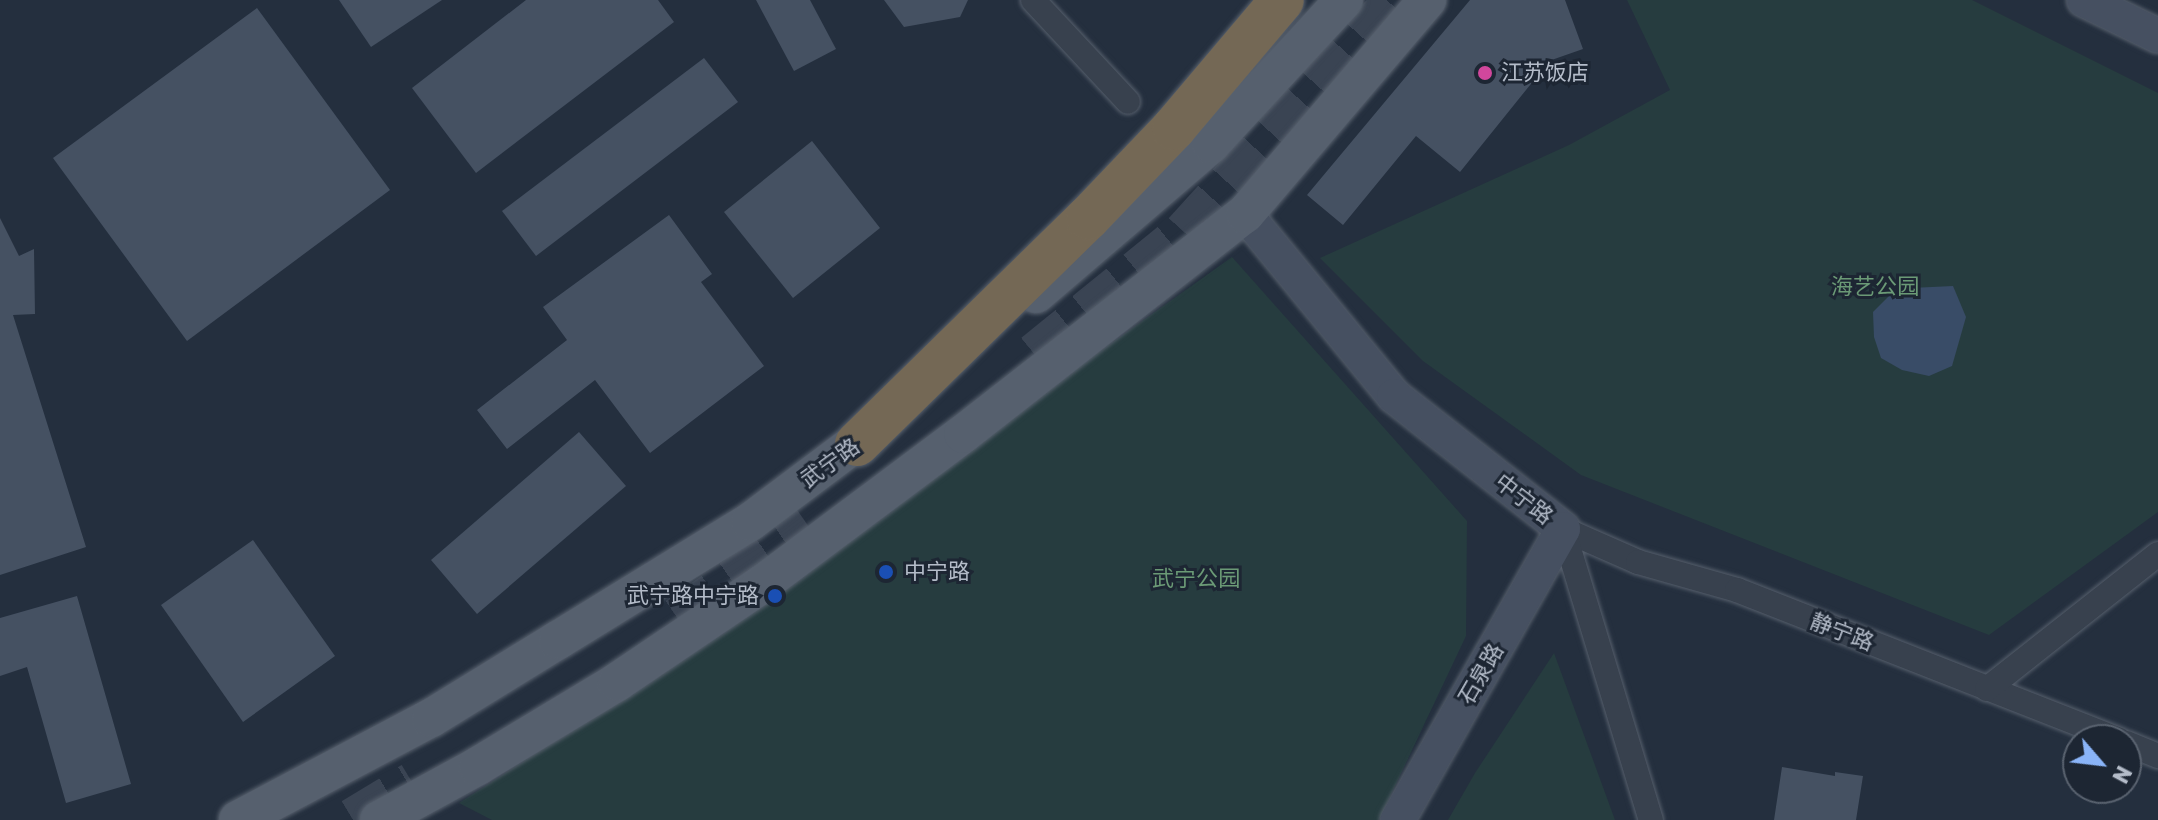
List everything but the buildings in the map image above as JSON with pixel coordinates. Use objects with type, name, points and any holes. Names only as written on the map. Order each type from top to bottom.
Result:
[{"type":"highway","points":[[857,444],[1174,128],[1282,0]]},
{"type":"main road","name":"武宁路","points":[[238,820],[482,687],[750,522],[857,444],[1211,144],[1344,0]]},
{"type":"main road","points":[[400,816],[617,682],[761,585],[963,434],[1245,214],[1427,0]]},
{"type":"street","points":[[1033,0],[1128,102]]},
{"type":"street","points":[[2084,0],[2158,36]]},
{"type":"street","name":"中宁路","points":[[1245,214],[1394,396],[1563,529],[1651,820]]},
{"type":"street","name":"静宁路","points":[[1563,529],[1638,562],[1737,590],[2078,724]]},
{"type":"street","name":"石泉路","points":[[1398,820],[1563,529]]},
{"type":"street","points":[[1987,689],[2158,554]]},
{"type":"green space","name":"海艺公园","points":[[1627,0],[1972,0],[2158,93],[2158,512],[1989,635],[1581,475],[1423,361],[1320,258],[1569,145],[1670,90]]},
{"type":"green space","name":"武宁公园","points":[[1232,257],[1467,521],[1466,636],[1379,820],[492,820],[459,803],[533,755]]},
{"type":"green space","points":[[1554,653],[1615,820],[1448,820],[1475,773]]},
{"type":"water","points":[[1953,286],[1966,317],[1952,366],[1929,376],[1902,370],[1881,358],[1874,337],[1873,312],[1889,296],[1911,288]]},
{"type":"tunnel","points":[[1035,355],[1185,233],[1396,0]]},
{"type":"tunnel","points":[[678,619],[809,528]]},
{"type":"tunnel","points":[[353,820],[413,784]]},
{"type":"place","name":"江苏饭店","points":[[1485,73]]},
{"type":"place","name":"中宁路","points":[[886,572]]},
{"type":"place","name":"武宁路中宁路","points":[[775,596]]}]
